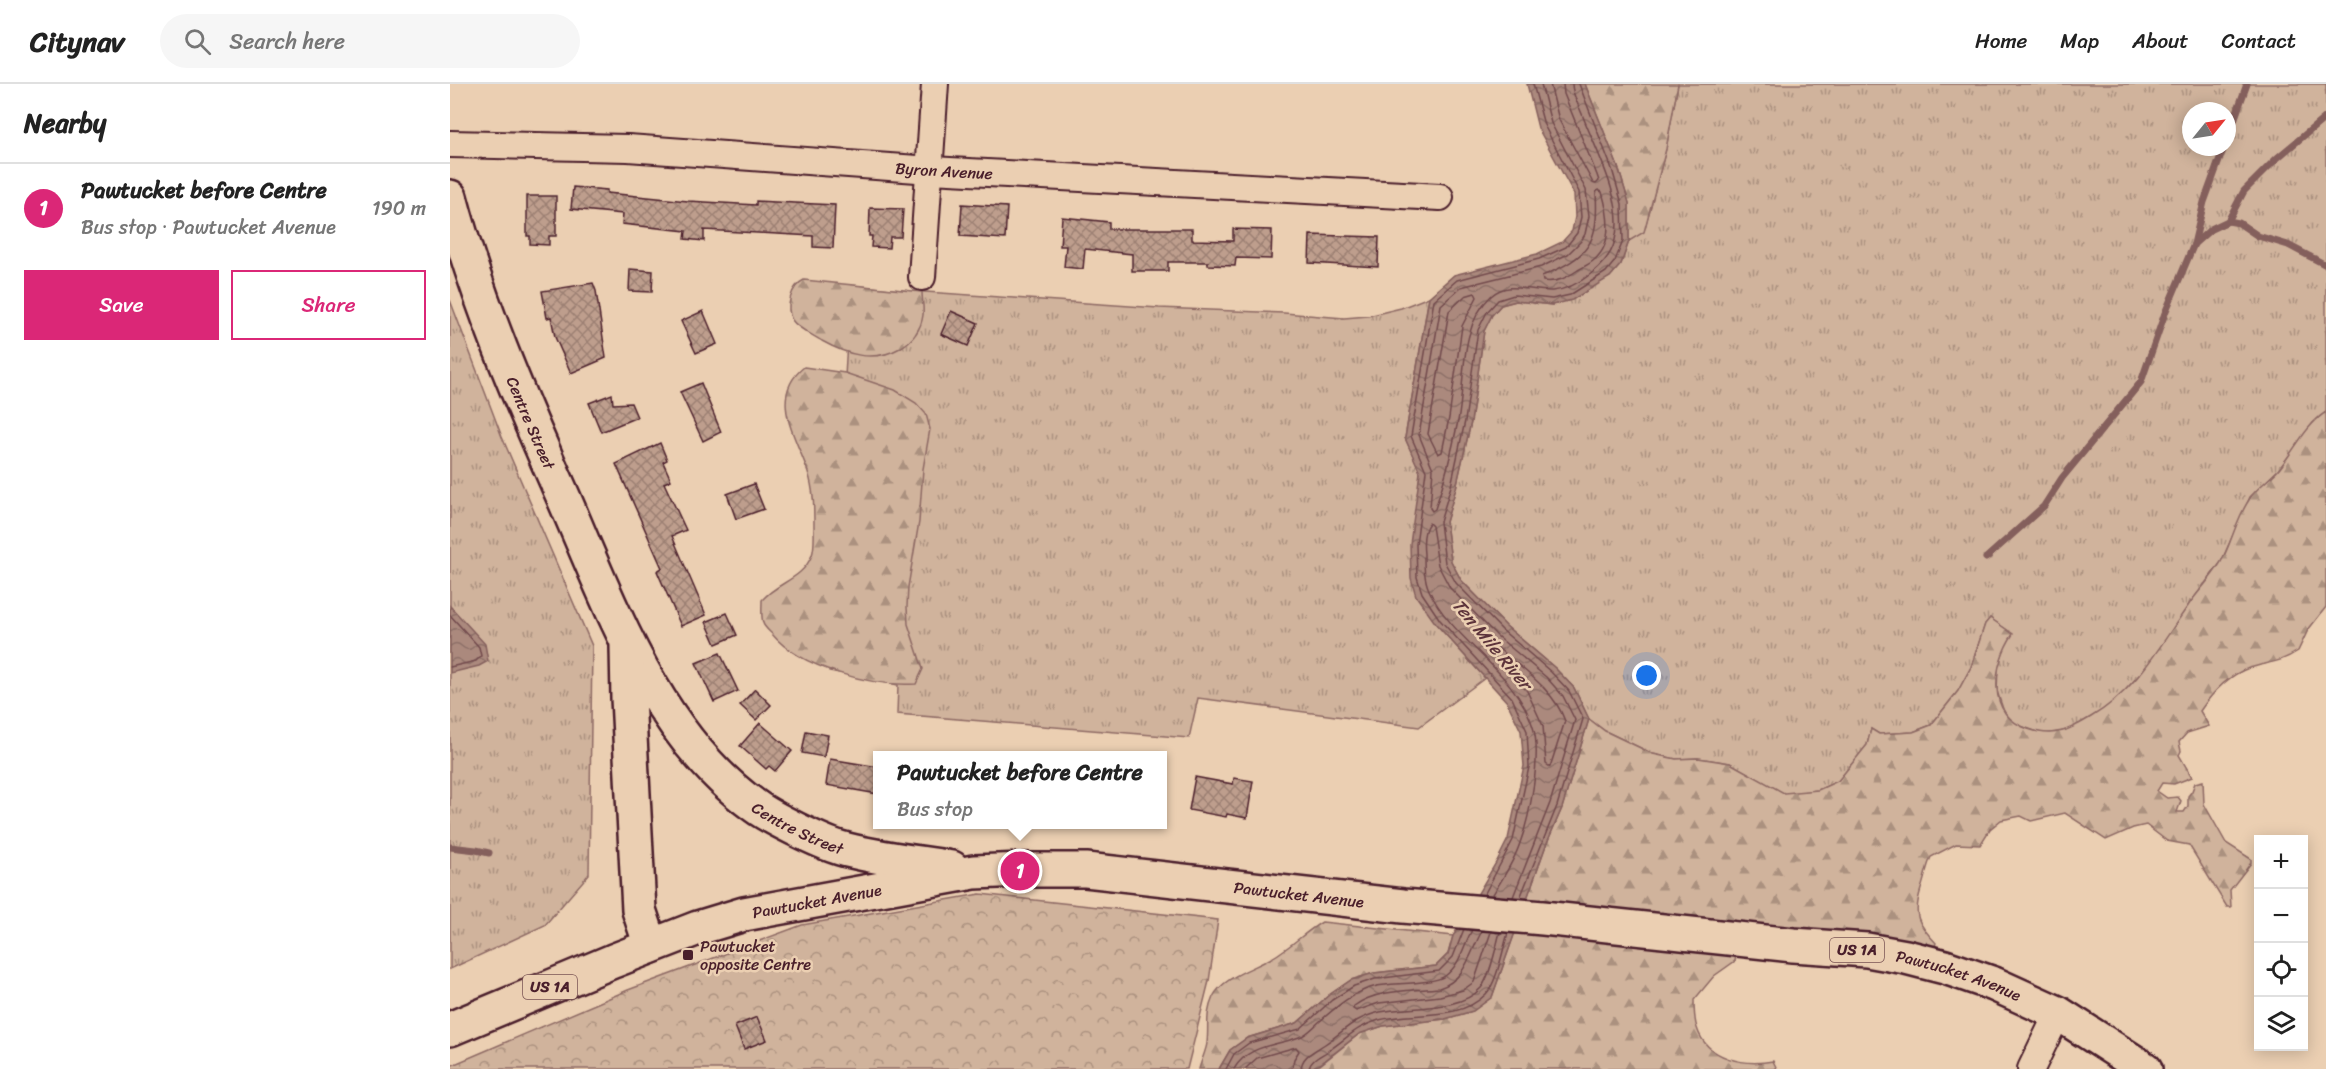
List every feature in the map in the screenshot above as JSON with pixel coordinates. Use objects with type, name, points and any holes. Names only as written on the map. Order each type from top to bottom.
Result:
[{"type":"main road","name":"Centre Street","points":[[450,197],[476,284],[519,397],[627,645],[660,699],[703,757],[716,773],[755,807],[839,848],[974,872]]},
{"type":"main road","name":"Centre Street","points":[[627,645],[639,910],[651,946]]},
{"type":"main road","name":"Pawtucket Avenue","points":[[450,1029],[651,946],[744,914],[974,872],[1086,870],[1391,905],[1464,910],[1793,945],[1867,950],[1906,957],[1945,967],[1994,984],[2058,1013],[2145,1069]]},
{"type":"street","points":[[922,277],[935,84]]},
{"type":"street","name":"Byron Avenue","points":[[450,144],[628,148],[931,170],[1440,197]]},
{"type":"street","points":[[2031,1069],[2058,1013]]},
{"type":"green space","points":[[1585,84],[1678,84],[1666,149],[1644,232],[1629,241],[1629,203],[1618,167]]},
{"type":"green space","points":[[1678,84],[2326,84],[2326,412],[2313,423],[2279,469],[2250,497],[2221,562],[2188,606],[2156,656],[2112,705],[2069,730],[2044,734],[2015,724],[2004,712],[1997,691],[1998,668],[2007,630],[1990,618],[1985,624],[1971,667],[1958,691],[1931,725],[1913,732],[1879,734],[1871,729],[1867,745],[1838,781],[1818,790],[1784,794],[1730,763],[1698,758],[1676,759],[1653,754],[1605,731],[1589,719],[1574,688],[1555,668],[1506,626],[1461,580],[1451,561],[1446,522],[1471,422],[1484,331],[1492,315],[1501,305],[1516,301],[1552,305],[1610,277],[1621,264],[1629,241],[1644,231],[1666,149]]},
{"type":"green space","points":[[804,280],[922,292],[923,312],[920,326],[908,342],[890,353],[870,356],[841,350],[806,332],[792,320],[789,309],[790,297],[799,283]]},
{"type":"green space","points":[[850,285],[1159,308],[1344,318],[1368,316],[1401,308],[1429,297],[1405,438],[1420,471],[1419,489],[1436,624],[1485,678],[1419,727],[1198,698],[1189,738],[897,714],[898,685],[829,671]]},
{"type":"green space","points":[[450,300],[502,437],[592,646],[589,874],[545,925],[450,969]]},
{"type":"green space","points":[[804,367],[845,373],[895,390],[916,403],[926,414],[930,429],[923,469],[919,522],[908,587],[907,607],[908,624],[923,669],[916,684],[879,682],[838,673],[819,666],[784,646],[763,623],[762,600],[802,570],[808,563],[814,548],[814,506],[811,486],[808,472],[792,432],[786,404],[787,391],[793,379]]},
{"type":"green space","points":[[2326,412],[2326,607],[2308,630],[2298,651],[2280,660],[2242,671],[2216,691],[2200,711],[2209,726],[2187,733],[2179,742],[2181,751],[2179,755],[2192,777],[2174,784],[2162,783],[2157,791],[2167,798],[2178,797],[2181,801],[2177,812],[2184,812],[2188,806],[2188,796],[2195,783],[2203,781],[2204,804],[2226,843],[2251,859],[2251,863],[2230,890],[2231,907],[2227,907],[2189,845],[2167,841],[2146,825],[2106,840],[2065,813],[2031,821],[2021,816],[2001,820],[1990,829],[1980,845],[1956,844],[1931,857],[1917,906],[1921,924],[1936,943],[1928,968],[1738,945],[1735,961],[1714,976],[1694,1000],[1697,1028],[1702,1039],[1718,1054],[1739,1061],[1773,1061],[1777,1069],[1308,1069],[1320,1065],[1359,1034],[1383,1026],[1445,1019],[1472,1011],[1492,997],[1546,845],[1562,808],[1589,719],[1605,731],[1653,754],[1676,759],[1698,758],[1730,763],[1784,793],[1818,790],[1838,781],[1867,745],[1871,729],[1879,734],[1913,732],[1931,725],[1958,691],[1971,667],[1985,624],[1990,618],[2013,634],[2001,659],[1998,673],[1999,700],[2005,712],[2014,722],[2028,729],[2046,733],[2061,732],[2083,722],[2107,706],[2146,667],[2217,568],[2252,495],[2280,468],[2307,430]]},
{"type":"green space","points":[[980,894],[1218,920],[1209,981],[1187,1069],[450,1069],[450,1066],[628,990],[802,925]]},
{"type":"green space","points":[[1322,922],[1453,936],[1448,954],[1436,966],[1374,973],[1351,980],[1329,995],[1297,1023],[1247,1038],[1230,1050],[1219,1069],[1199,1069],[1207,1043],[1209,1009],[1218,989],[1234,977],[1273,957]]},
{"type":"water","name":"Ten Mile River","points":[[1527,84],[1585,84],[1618,167],[1629,203],[1629,241],[1621,264],[1610,277],[1572,300],[1552,305],[1516,301],[1501,305],[1492,315],[1484,331],[1471,422],[1446,522],[1451,561],[1461,580],[1506,626],[1555,668],[1574,688],[1589,719],[1562,808],[1546,845],[1492,997],[1473,1011],[1445,1019],[1383,1026],[1359,1034],[1319,1065],[1308,1069],[1219,1069],[1230,1050],[1247,1038],[1297,1023],[1329,995],[1351,980],[1374,973],[1436,966],[1448,954],[1453,936],[1508,839],[1524,766],[1521,731],[1507,702],[1436,624],[1416,596],[1411,578],[1410,544],[1420,472],[1405,438],[1429,297],[1454,275],[1537,254],[1562,242],[1572,231],[1575,217],[1574,194],[1538,128]]},
{"type":"water","points":[[450,606],[485,644],[488,661],[479,666],[450,673]]},
{"type":"building","points":[[573,187],[607,190],[607,193],[688,201],[756,205],[756,201],[835,205],[833,248],[813,247],[813,236],[704,230],[704,241],[685,239],[686,231],[622,224],[623,214],[571,209]]},
{"type":"building","points":[[527,196],[556,196],[556,236],[549,236],[549,245],[530,244],[530,236],[527,236]]},
{"type":"building","points":[[962,204],[1007,207],[1005,239],[960,236]]},
{"type":"building","points":[[870,208],[903,209],[901,237],[890,237],[889,248],[871,247]]},
{"type":"building","points":[[1062,217],[1109,222],[1109,229],[1192,229],[1192,240],[1233,241],[1233,229],[1272,230],[1271,259],[1236,258],[1235,266],[1208,265],[1208,262],[1168,262],[1168,271],[1132,271],[1132,254],[1085,249],[1083,269],[1064,267],[1066,246],[1060,246]]},
{"type":"building","points":[[1310,235],[1379,237],[1378,267],[1309,263]]},
{"type":"building","points":[[630,269],[653,271],[652,292],[629,291]]},
{"type":"building","points":[[593,283],[606,358],[571,373],[555,337],[551,317],[547,318],[542,291]]},
{"type":"building","points":[[703,311],[717,344],[696,353],[681,321]]},
{"type":"building","points":[[951,311],[978,323],[968,346],[941,334]]},
{"type":"building","points":[[701,383],[721,432],[703,441],[680,392]]},
{"type":"building","points":[[612,394],[613,404],[631,403],[637,417],[601,432],[589,403]]},
{"type":"building","points":[[660,443],[667,460],[663,462],[671,480],[664,483],[686,530],[672,536],[706,615],[681,626],[657,571],[662,568],[616,464]]},
{"type":"building","points":[[754,484],[764,509],[736,519],[727,494]]},
{"type":"building","points":[[727,613],[737,635],[716,644],[706,622]]},
{"type":"building","points":[[720,653],[738,691],[714,702],[696,663]]},
{"type":"building","points":[[755,689],[771,705],[756,720],[740,705]]},
{"type":"building","points":[[760,723],[792,751],[775,771],[769,766],[766,769],[740,746]]},
{"type":"building","points":[[806,731],[828,735],[824,757],[802,753]]},
{"type":"building","points":[[830,759],[873,766],[873,793],[826,785]]},
{"type":"building","points":[[1195,777],[1233,784],[1234,778],[1253,781],[1247,818],[1227,814],[1226,817],[1189,810]]},
{"type":"building","points":[[757,1017],[767,1040],[744,1049],[735,1026]]},
{"type":"waterway","points":[[2236,115],[2247,84]]},
{"type":"waterway","points":[[2194,244],[2211,229],[2228,221],[2244,191],[2276,159],[2326,117]]},
{"type":"waterway","points":[[1986,558],[2044,506],[2062,478],[2141,382],[2165,313],[2194,244],[2204,202],[2221,156]]},
{"type":"waterway","points":[[2228,221],[2239,223],[2258,236],[2288,245],[2326,265]]},
{"type":"waterway","points":[[450,847],[489,853]]},
{"type":"place","name":"Pawtucket before Centre","points":[[1020,871]]},
{"type":"place","name":"Pawtucket opposite Centre","points":[[688,955]]}]
